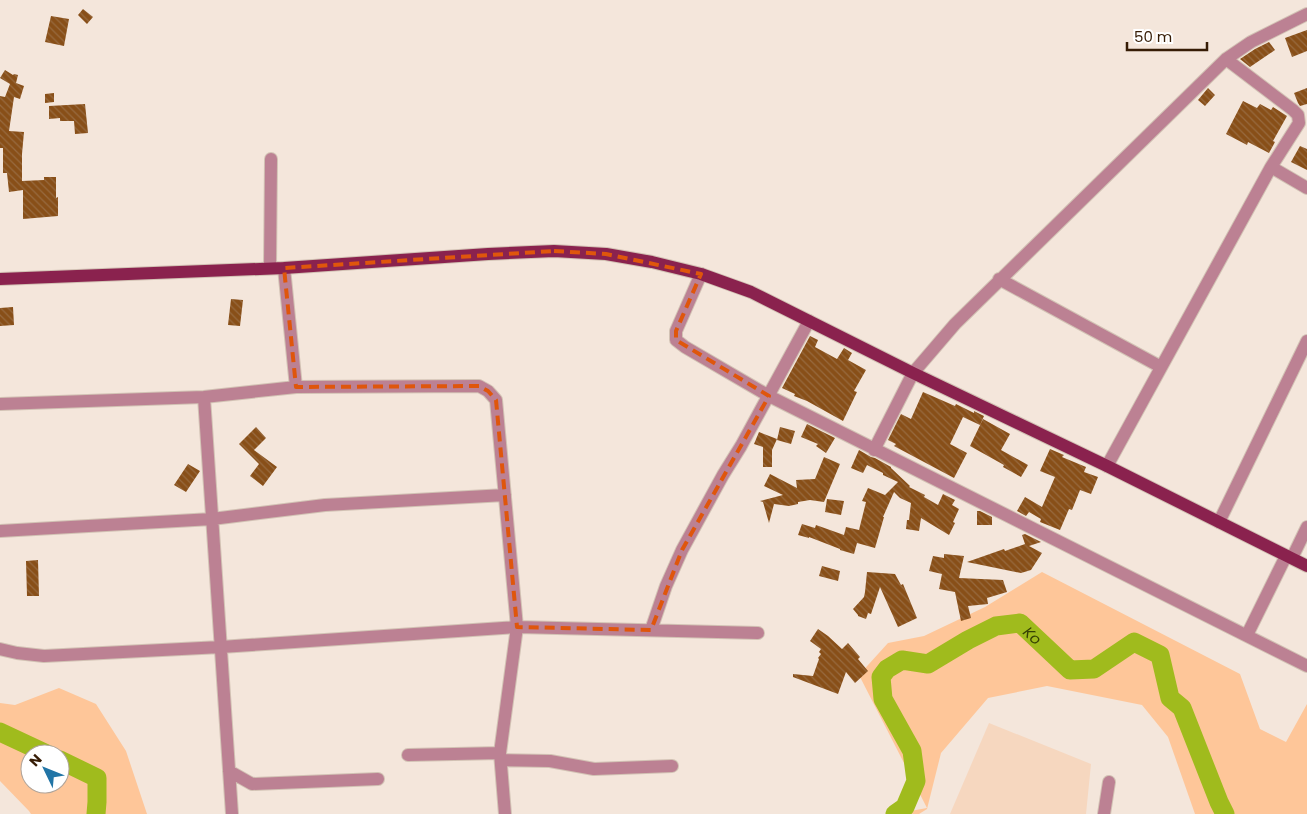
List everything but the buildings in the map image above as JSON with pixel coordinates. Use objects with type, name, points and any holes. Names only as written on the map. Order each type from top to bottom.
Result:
[{"type":"main road","points":[[0,279],[284,268],[554,251],[606,254],[652,262],[701,274],[751,292],[1307,566]]},
{"type":"street","points":[[874,450],[913,373],[955,324],[999,279],[1226,59],[1251,42],[1307,14]]},
{"type":"street","points":[[1107,466],[1270,167],[1299,123],[1298,115],[1293,110],[1226,59]]},
{"type":"street","points":[[270,268],[272,159]]},
{"type":"street","points":[[1270,167],[1307,188]]},
{"type":"street","points":[[284,268],[296,387]]},
{"type":"street","points":[[701,274],[676,332],[676,340],[685,347],[769,396],[874,450],[1307,666]]},
{"type":"street","points":[[999,279],[1161,367]]},
{"type":"street","points":[[651,630],[666,586],[682,550],[809,321]]},
{"type":"street","points":[[1218,522],[1307,341]]},
{"type":"street","points":[[0,404],[204,397],[296,387],[479,386],[488,391],[496,400],[517,627],[500,756],[505,814]]},
{"type":"street","points":[[204,397],[232,814]]},
{"type":"street","points":[[0,531],[212,519],[325,505],[504,495]]},
{"type":"street","points":[[1247,635],[1307,527]]},
{"type":"street","points":[[0,649],[18,654],[44,656],[221,647],[517,627],[758,633]]},
{"type":"street","points":[[408,755],[500,756],[550,761],[594,769],[672,766]]},
{"type":"street","points":[[229,771],[252,784],[378,779]]},
{"type":"street","points":[[1104,814],[1109,782]]},
{"type":"highlighted area","points":[[554,251],[606,254],[701,274],[676,331],[676,340],[769,396],[682,550],[651,630],[517,627],[496,400],[488,391],[479,386],[296,387],[284,268]]},
{"type":"shaded area","points":[[1042,572],[1240,674],[1260,729],[1286,742],[1307,704],[1307,814],[1195,814],[1168,737],[1142,705],[1047,686],[988,698],[941,753],[927,809],[919,814],[894,814],[927,808],[859,675],[888,643],[924,636],[985,607]]},
{"type":"shaded area","points":[[59,688],[96,704],[126,751],[147,814],[31,814],[0,781],[0,703],[15,705]]},
{"type":"shaded area","points":[[989,723],[1091,764],[1086,814],[950,814]]},
{"type":"waterway","name":"Ko","points":[[895,814],[905,807],[916,781],[912,751],[883,699],[881,677],[887,669],[902,660],[928,664],[996,626],[1020,623],[1070,670],[1094,669],[1134,642],[1160,655],[1170,698],[1182,708],[1225,814]]},
{"type":"waterway","name":"Ko","points":[[0,732],[26,744]]},
{"type":"waterway","name":"Ko","points":[[70,765],[97,778],[96,814]]}]
